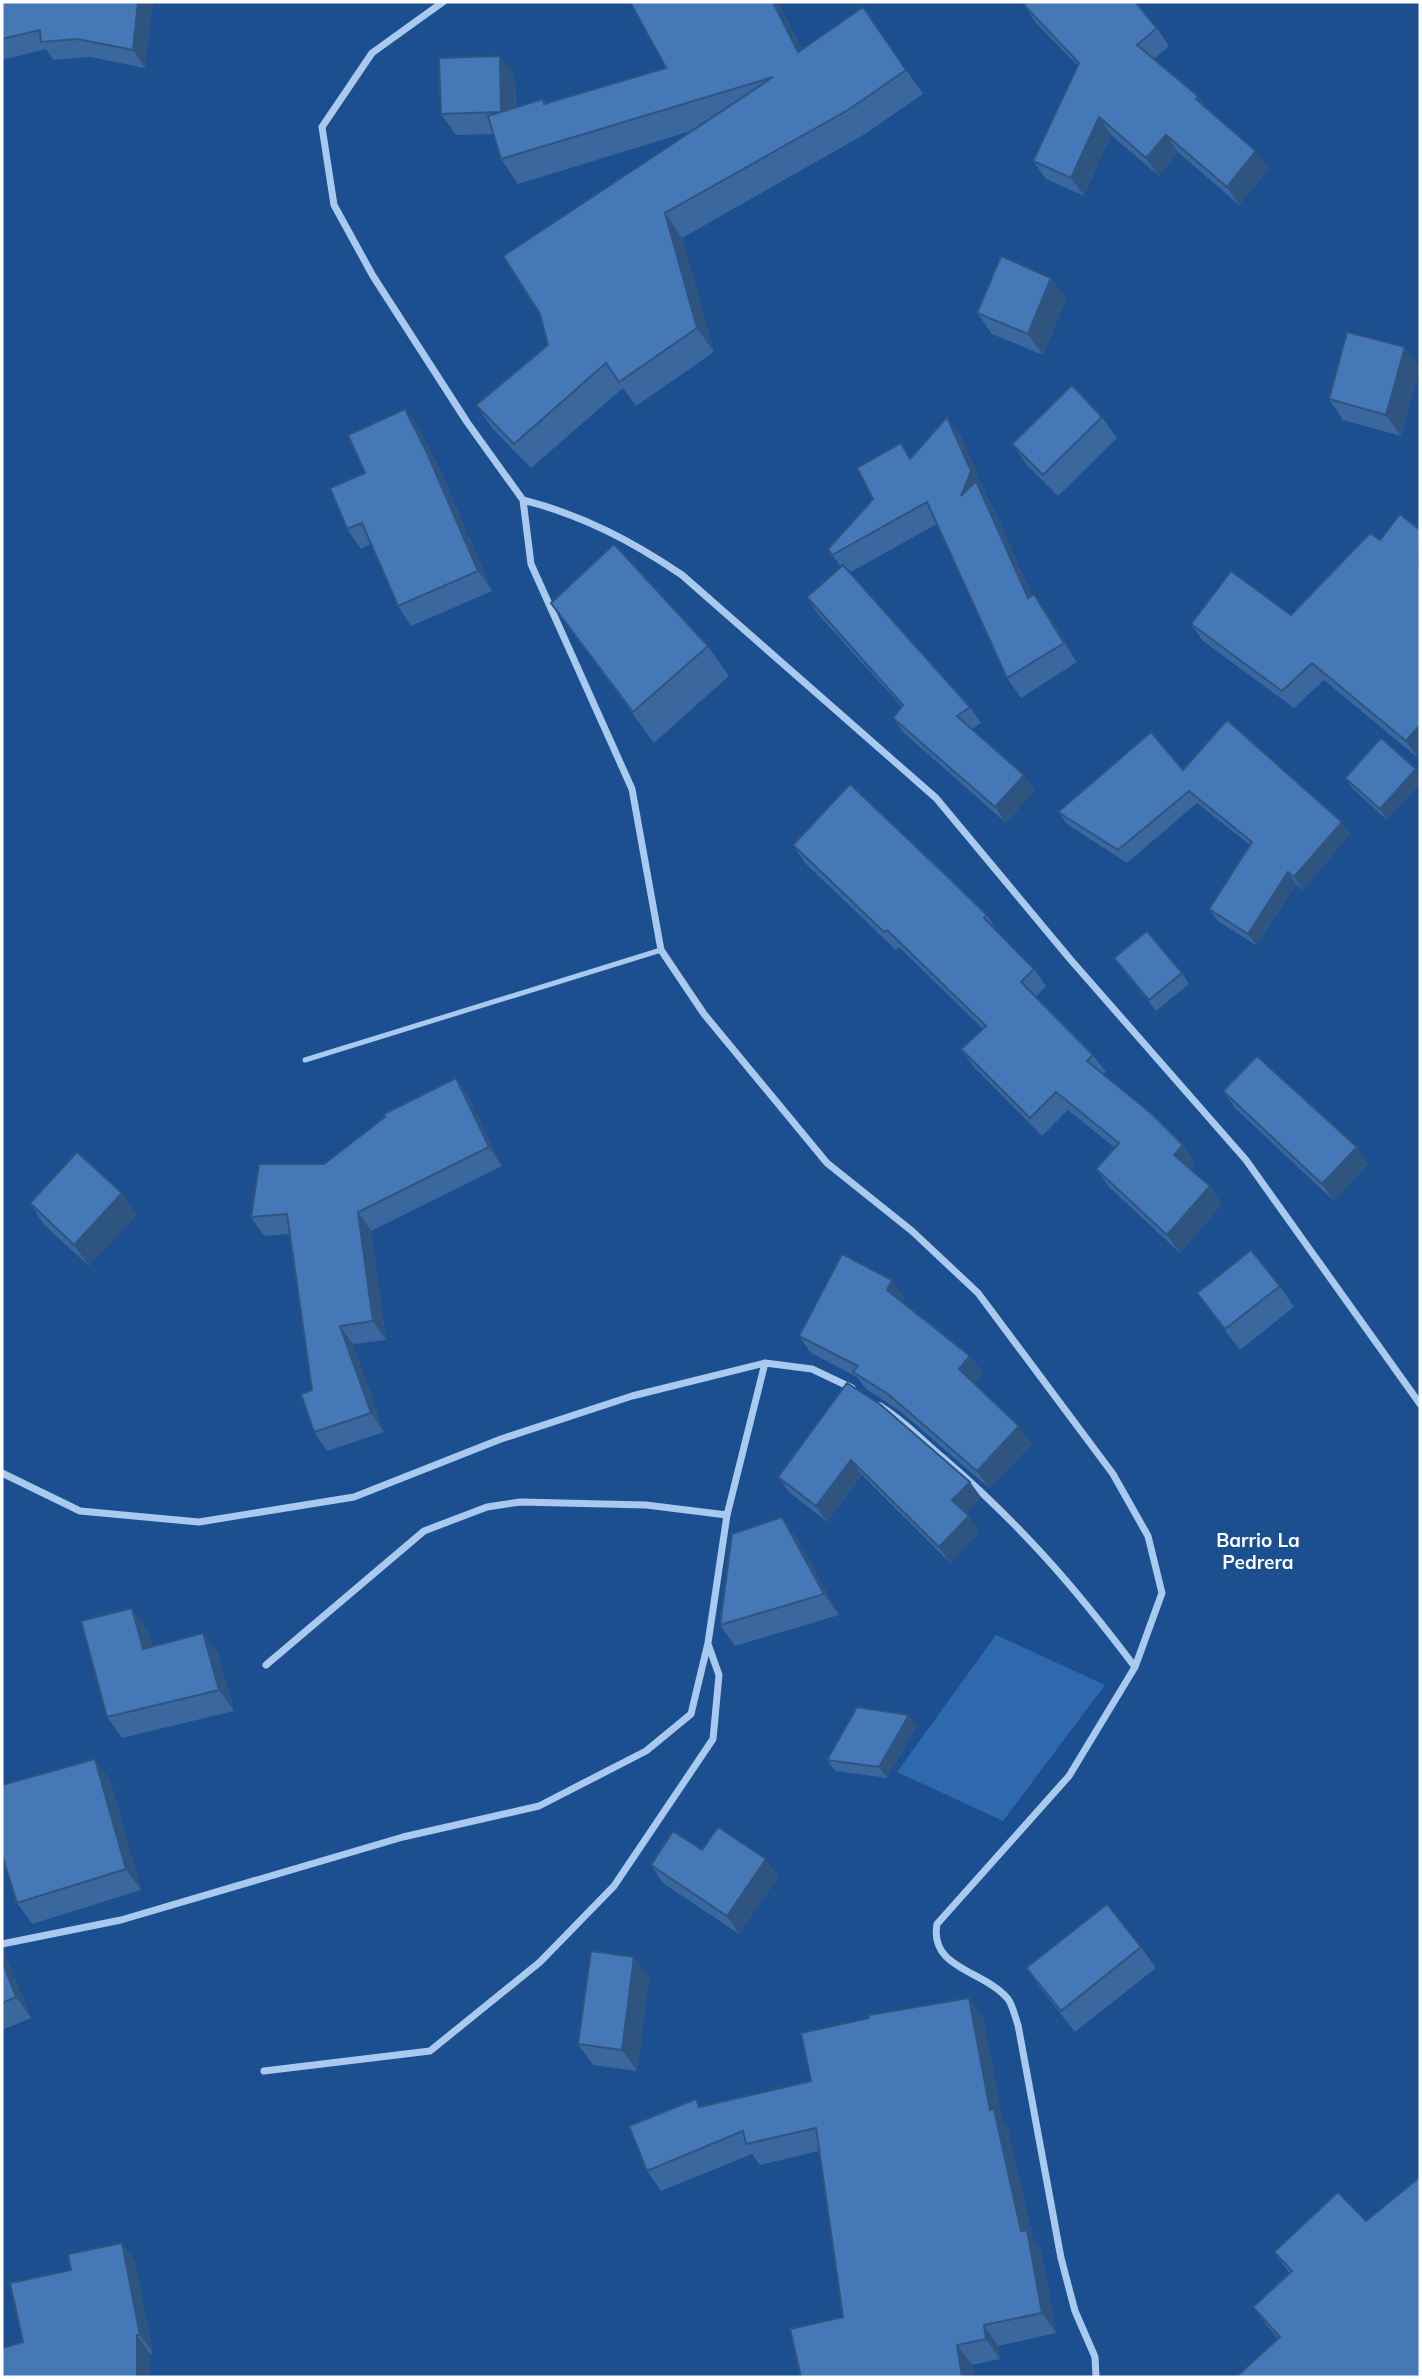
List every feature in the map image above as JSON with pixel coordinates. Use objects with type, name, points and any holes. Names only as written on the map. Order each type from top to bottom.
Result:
[{"type":"street","points":[[443,2],[372,53],[322,127],[334,205],[380,287],[467,422],[523,500],[531,564],[632,789],[661,950],[704,1014],[827,1163],[912,1231],[978,1293],[1114,1474],[1148,1536],[1161,1594],[1135,1667],[1069,1776],[937,1924],[934,1937],[943,1957],[990,1984],[1010,2001],[1018,2025],[1061,2258],[1075,2311],[1095,2357],[1096,2377]]},
{"type":"street","points":[[523,500],[559,509],[593,523],[644,549],[682,576],[936,798],[1070,959],[1246,1160],[1420,1404]]},
{"type":"street","points":[[2,1944],[121,1920],[403,1837],[539,1806],[646,1751],[691,1714],[708,1643],[727,1515],[765,1363]]},
{"type":"street","points":[[2,1473],[80,1511],[199,1522],[354,1497],[501,1439],[632,1396],[765,1363],[812,1369],[863,1395]]},
{"type":"street","points":[[874,1402],[896,1416],[1035,1542],[1135,1667]]},
{"type":"street","points":[[266,1665],[424,1531],[487,1507],[520,1502],[646,1505],[727,1515]]},
{"type":"street","points":[[264,2071],[430,2051],[540,1962],[614,1886],[713,1739],[719,1675],[708,1643]]},
{"type":"lane","points":[[305,1060],[661,950]]},
{"type":"shaded area","points":[[996,1635],[1105,1685],[1003,1821],[897,1772]]},
{"type":"building","points":[[2,2],[138,2],[133,50],[77,39],[41,42],[40,30],[2,39]]},
{"type":"building","points":[[630,2],[773,2],[798,52],[863,7],[906,70],[848,110],[665,213],[697,328],[619,382],[606,363],[514,444],[476,405],[548,345],[540,314],[503,256],[773,77],[501,159],[488,116],[543,99],[544,104],[666,68]]},
{"type":"building","points":[[1028,2],[1135,2],[1157,28],[1137,45],[1198,96],[1196,99],[1256,151],[1227,187],[1166,135],[1146,158],[1099,117],[1071,178],[1033,161],[1079,63],[1024,5]]},
{"type":"building","points":[[500,56],[501,112],[441,114],[439,58]]},
{"type":"building","points":[[1001,256],[1051,278],[1028,334],[977,313]]},
{"type":"building","points":[[1347,332],[1405,347],[1386,415],[1329,399]]},
{"type":"building","points":[[1072,385],[1102,417],[1043,475],[1012,444]]},
{"type":"building","points":[[405,409],[478,571],[398,606],[362,523],[347,529],[330,488],[365,473],[348,435]]},
{"type":"building","points":[[947,417],[971,471],[961,496],[976,481],[1028,598],[1034,594],[1064,643],[1007,678],[927,502],[832,555],[828,549],[873,499],[857,468],[901,443],[910,459]]},
{"type":"building","points":[[1400,514],[1420,530],[1420,725],[1406,741],[1312,663],[1282,691],[1191,624],[1231,571],[1291,615],[1370,533],[1380,540]]},
{"type":"building","points":[[614,544],[708,646],[633,712],[551,603]]},
{"type":"building","points":[[843,565],[970,707],[957,716],[1024,775],[995,807],[893,718],[903,705],[807,597]]},
{"type":"building","points":[[1227,720],[1342,822],[1294,877],[1288,872],[1248,934],[1209,909],[1252,842],[1189,791],[1118,850],[1058,812],[1151,732],[1183,770]]},
{"type":"building","points":[[1381,738],[1416,769],[1380,809],[1345,778]]},
{"type":"building","points":[[850,784],[987,915],[984,918],[1034,969],[1021,982],[1093,1055],[1087,1061],[1152,1114],[1183,1145],[1174,1155],[1210,1186],[1167,1235],[1096,1169],[1119,1143],[1056,1092],[1030,1118],[961,1049],[986,1026],[887,930],[884,932],[793,845]]},
{"type":"building","points":[[1147,931],[1182,973],[1149,1000],[1114,958]]},
{"type":"building","points":[[1257,1056],[1357,1147],[1322,1184],[1223,1091]]},
{"type":"building","points":[[456,1078],[489,1147],[358,1212],[373,1321],[340,1326],[371,1413],[314,1432],[301,1394],[312,1390],[287,1214],[251,1217],[259,1164],[324,1164],[385,1117],[384,1114]]},
{"type":"building","points":[[77,1152],[122,1193],[74,1245],[30,1203]]},
{"type":"building","points":[[1251,1250],[1280,1286],[1225,1329],[1197,1293]]},
{"type":"building","points":[[842,1254],[892,1280],[887,1290],[970,1356],[959,1369],[1019,1426],[977,1471],[888,1394],[853,1372],[858,1366],[799,1336]]},
{"type":"building","points":[[847,1383],[881,1405],[970,1482],[952,1500],[969,1516],[939,1547],[851,1460],[816,1506],[778,1477]]},
{"type":"building","points":[[782,1517],[824,1594],[720,1625],[732,1534]]},
{"type":"building","points":[[132,1608],[143,1649],[203,1633],[219,1690],[107,1717],[81,1621]]},
{"type":"building","points":[[857,1707],[909,1715],[879,1767],[827,1760]]},
{"type":"building","points":[[95,1759],[126,1869],[17,1903],[2,1855],[2,1785]]},
{"type":"building","points":[[718,1827],[766,1859],[727,1916],[651,1865],[673,1831],[702,1850]]},
{"type":"building","points":[[1107,1904],[1141,1947],[1061,2011],[1026,1968]]},
{"type":"building","points":[[591,1951],[634,1957],[622,2050],[578,2044]]},
{"type":"building","points":[[2,1961],[16,1997],[2,2003]]},
{"type":"building","points":[[969,1998],[990,2110],[994,2109],[1021,2231],[1027,2230],[1042,2313],[984,2325],[986,2339],[957,2345],[962,2377],[801,2377],[790,2329],[843,2317],[816,2128],[746,2144],[743,2131],[647,2171],[629,2126],[696,2099],[699,2107],[811,2081],[801,2033],[869,2018],[869,2015]]},
{"type":"building","points":[[1420,2177],[1420,2377],[1236,2377],[1280,2337],[1253,2307],[1292,2271],[1274,2252],[1338,2192],[1366,2221]]},
{"type":"building","points":[[122,2243],[140,2335],[137,2335],[137,2377],[2,2377],[2,2348],[23,2342],[10,2283],[71,2270],[68,2254]]},
{"type":"district","name":"Barrio La Pedrera","points":[[1258,1551]]}]
